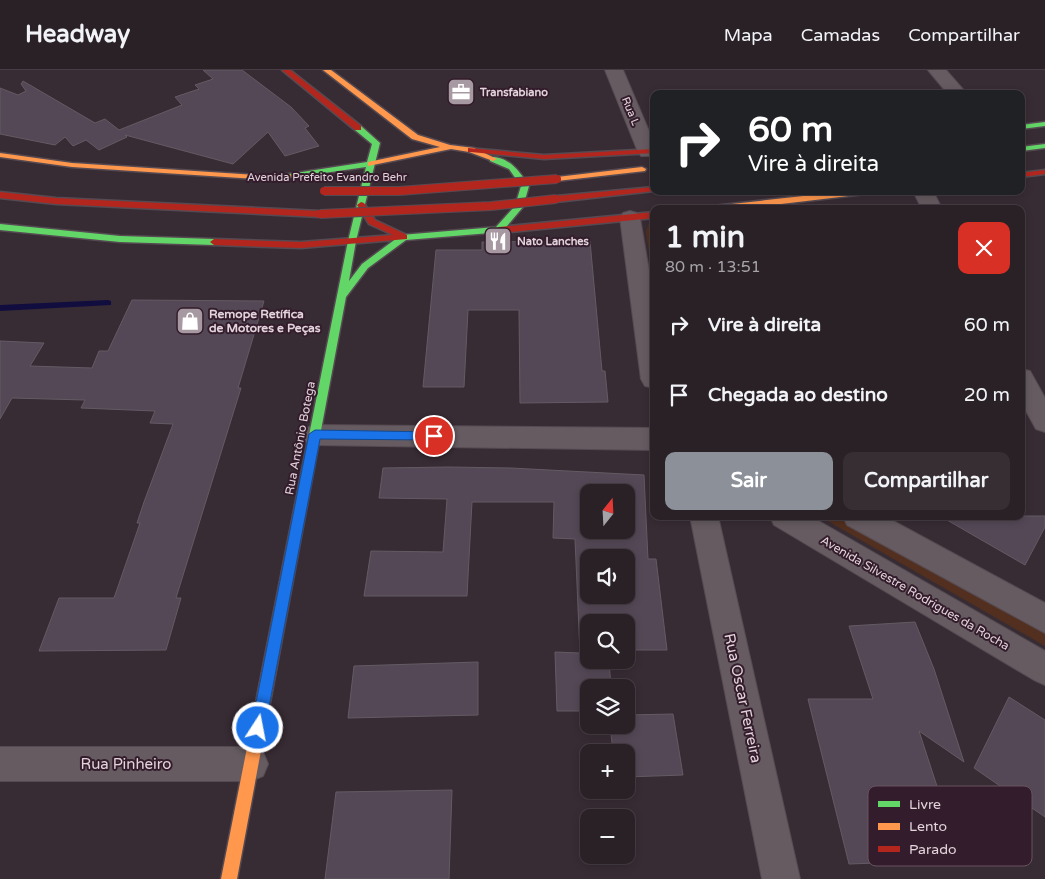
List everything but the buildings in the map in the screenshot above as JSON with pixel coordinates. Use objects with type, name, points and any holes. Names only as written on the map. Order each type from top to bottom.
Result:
[{"type":"main road","name":"Rua Antônio Botega","points":[[229,879],[352,241],[376,143],[286,70]]},
{"type":"main road","points":[[327,70],[415,137],[451,147]]},
{"type":"main road","points":[[1025,126],[1045,124]]},
{"type":"main road","points":[[1025,148],[1045,146]]},
{"type":"main road","name":"Avenida Prefeito Evandro Behr","points":[[0,155],[72,165],[270,178],[321,173],[451,147],[471,150]]},
{"type":"main road","points":[[471,150],[544,157],[650,157]]},
{"type":"main road","points":[[471,150],[512,167],[525,186],[519,207],[499,230]]},
{"type":"main road","name":"Avenida Prefeito Evandro Behr","points":[[319,191],[399,191],[557,179],[650,157]]},
{"type":"main road","points":[[1025,174],[1045,172]]},
{"type":"main road","points":[[0,195],[56,201],[320,214],[482,206],[650,189]]},
{"type":"main road","points":[[749,205],[838,195]]},
{"type":"main road","points":[[361,206],[372,222],[404,237]]},
{"type":"main road","points":[[0,227],[139,239],[301,245],[499,230],[650,216]]},
{"type":"main road","name":"Rua Antônio Botega","points":[[341,298],[365,266],[404,237]]},
{"type":"street","name":"Rua L","points":[[614,70],[650,152]]},
{"type":"street","points":[[937,70],[954,90]]},
{"type":"street","points":[[630,218],[650,352]]},
{"type":"street","points":[[1025,385],[1045,422]]},
{"type":"street","points":[[315,434],[650,439]]},
{"type":"street","name":"Rua Oscar Ferreira","points":[[705,520],[781,879]]},
{"type":"street","name":"Avenida Silvestre Rodrigues da Rocha","points":[[791,520],[1045,669]]},
{"type":"street","points":[[864,520],[1045,620]]},
{"type":"street","name":"Rua Pinheiro","points":[[0,764],[251,764]]},
{"type":"shaded area","points":[[649,223],[650,259],[646,232]]},
{"type":"shaded area","points":[[826,520],[849,520],[1045,633],[1045,646]]},
{"type":"waterway","points":[[0,308],[108,303]]},
{"type":"traffic: fast","points":[[1025,126],[1045,124]]},
{"type":"traffic: fast","points":[[301,505],[352,241],[376,143],[358,128]]},
{"type":"traffic: fast","points":[[1025,148],[1045,146]]},
{"type":"traffic: fast","points":[[344,294],[365,266],[404,237],[499,230],[519,207],[525,186],[512,167],[493,159]]},
{"type":"traffic: fast","points":[[289,176],[371,164]]},
{"type":"traffic: fast","points":[[0,227],[120,239],[214,242]]},
{"type":"traffic: slow","points":[[327,70],[415,137],[449,147]]},
{"type":"traffic: slow","points":[[371,164],[451,147],[471,150],[493,159]]},
{"type":"traffic: slow","points":[[0,155],[72,165],[270,178],[289,176]]},
{"type":"traffic: slow","points":[[557,179],[642,169]]},
{"type":"traffic: slow","points":[[749,205],[838,195]]},
{"type":"traffic: slow","points":[[229,879],[301,505]]},
{"type":"traffic: jam","points":[[286,70],[358,128]]},
{"type":"traffic: jam","points":[[471,150],[544,157],[650,151]]},
{"type":"traffic: jam","points":[[1025,174],[1045,172]]},
{"type":"traffic: jam","points":[[324,191],[399,191],[557,179]]},
{"type":"traffic: jam","points":[[556,199],[650,189]]},
{"type":"traffic: jam","points":[[0,195],[56,201],[320,214]]},
{"type":"traffic: jam","points":[[320,214],[491,206],[556,199]]},
{"type":"traffic: jam","points":[[361,205],[372,222],[404,237]]},
{"type":"traffic: jam","points":[[499,230],[650,215]]},
{"type":"traffic: jam","points":[[214,242],[301,245],[404,237]]},
{"type":"place","name":"Transfabiano","points":[[461,92]]},
{"type":"place","name":"Nato Lanches","points":[[498,241]]},
{"type":"place","name":"Remope Retífica de Motores e Peças","points":[[190,321]]},
{"type":"route","points":[[258,728],[315,434],[434,436]]}]
